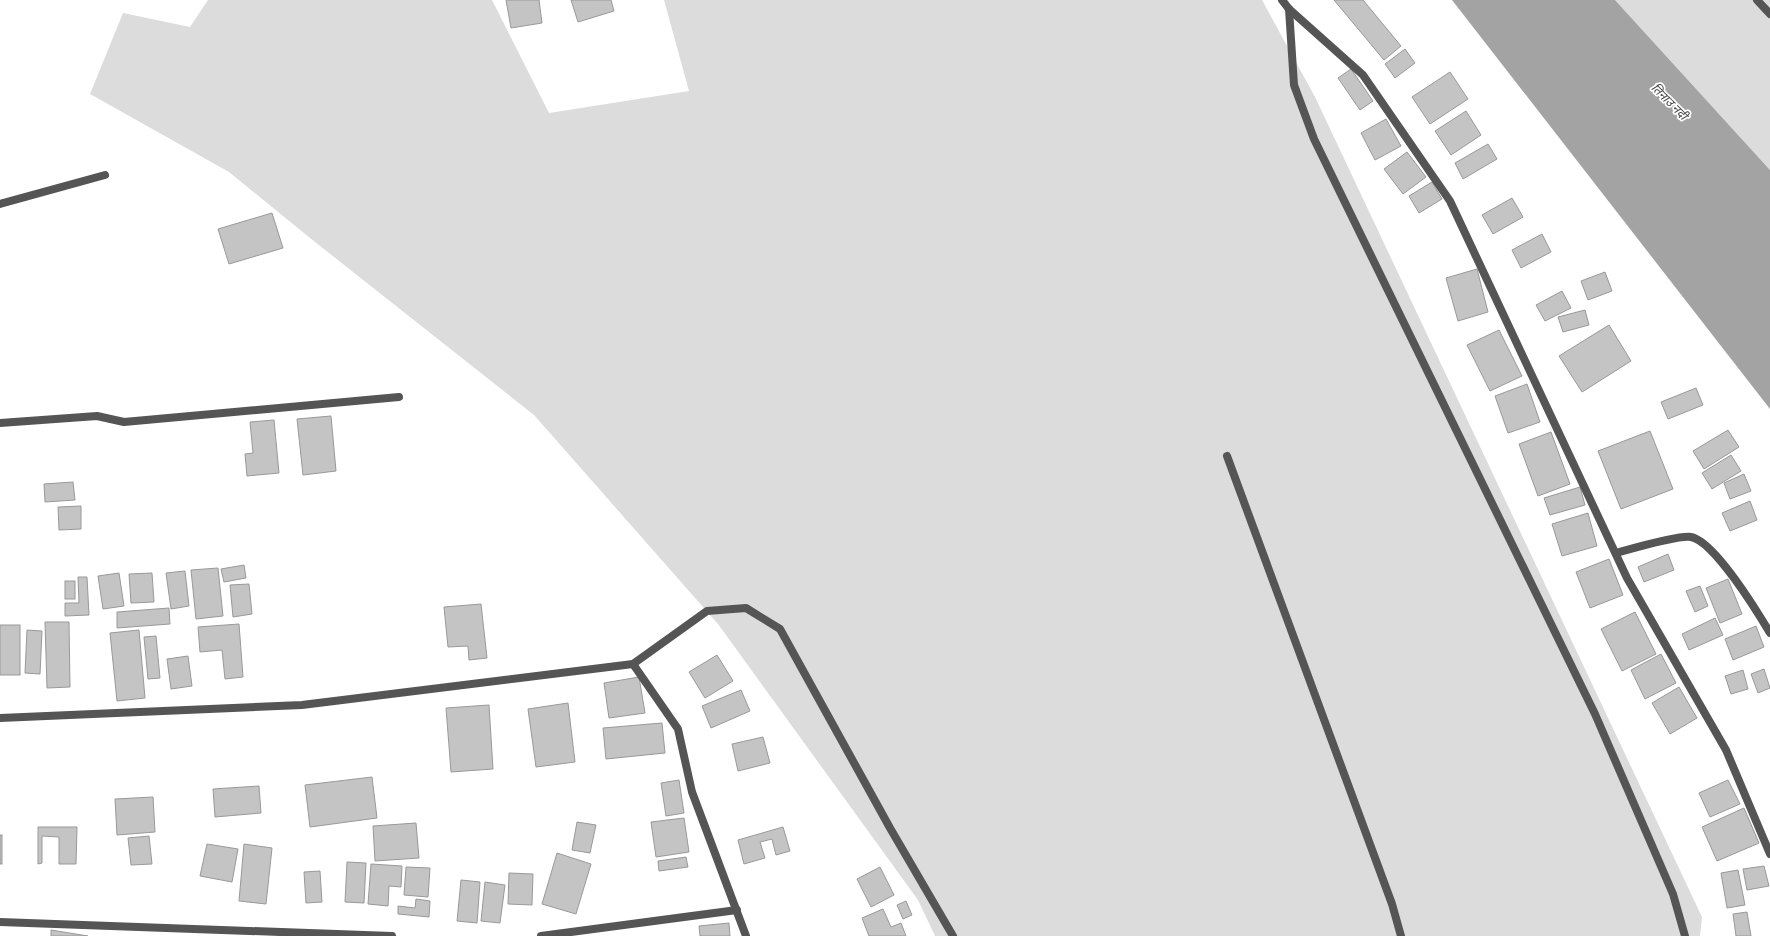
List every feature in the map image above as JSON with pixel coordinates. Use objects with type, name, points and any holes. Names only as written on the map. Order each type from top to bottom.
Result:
[{"type":"street","points":[[1282,0],[1289,9],[1363,75],[1450,200],[1627,578],[1726,750],[1770,854]]},
{"type":"street","points":[[1757,0],[1770,14]]},
{"type":"street","points":[[1289,9],[1294,85],[1314,139],[1595,714],[1673,894],[1685,936]]},
{"type":"street","points":[[0,204],[105,175]]},
{"type":"street","points":[[0,423],[97,416],[124,422],[399,397]]},
{"type":"street","points":[[1227,456],[1392,904],[1401,936]]},
{"type":"street","points":[[1616,553],[1675,539],[1691,537],[1707,545],[1752,603],[1770,633]]},
{"type":"street","points":[[0,718],[302,705],[633,664],[706,611],[746,608],[780,629],[890,828],[953,936]]},
{"type":"street","points":[[633,664],[678,729],[692,792],[746,936]]},
{"type":"street","points":[[541,936],[737,910]]},
{"type":"street","points":[[0,922],[392,936]]},
{"type":"shaded area","points":[[208,0],[492,0],[549,113],[689,91],[664,0],[1262,0],[1315,97],[1702,917],[1700,936],[935,936],[918,900],[718,624],[534,415],[229,172],[90,94],[123,13],[190,27]]},
{"type":"shaded area","points":[[1615,0],[1770,0],[1770,170]]},
{"type":"water","name":"तिनाउ नदी","points":[[1452,0],[1615,0],[1770,170],[1770,409]]},
{"type":"building","points":[[506,0],[539,0],[542,23],[511,28]]},
{"type":"building","points":[[571,0],[611,0],[614,11],[578,22]]},
{"type":"building","points":[[1334,0],[1363,0],[1401,46],[1384,60]]},
{"type":"building","points":[[1405,49],[1415,63],[1395,78],[1385,64]]},
{"type":"building","points":[[1351,69],[1373,101],[1360,110],[1338,78]]},
{"type":"building","points":[[1450,72],[1468,99],[1430,124],[1412,97]]},
{"type":"building","points":[[1466,111],[1481,135],[1451,155],[1435,131]]},
{"type":"building","points":[[1386,119],[1401,146],[1375,160],[1361,133]]},
{"type":"building","points":[[1488,144],[1497,159],[1463,179],[1455,163]]},
{"type":"building","points":[[1407,152],[1426,177],[1403,194],[1384,169]]},
{"type":"building","points":[[1432,182],[1442,199],[1419,213],[1409,196]]},
{"type":"building","points":[[1512,198],[1523,217],[1493,234],[1482,215]]},
{"type":"building","points":[[272,213],[283,248],[229,264],[218,229]]},
{"type":"building","points":[[1542,234],[1551,252],[1521,268],[1512,250]]},
{"type":"building","points":[[1477,269],[1488,312],[1458,321],[1446,278]]},
{"type":"building","points":[[1605,272],[1612,291],[1588,300],[1581,281]]},
{"type":"building","points":[[1562,291],[1571,308],[1545,321],[1536,305]]},
{"type":"building","points":[[1585,310],[1589,325],[1563,332],[1558,317]]},
{"type":"building","points":[[1609,325],[1631,361],[1582,392],[1559,356]]},
{"type":"building","points":[[1499,330],[1522,376],[1490,391],[1467,345]]},
{"type":"building","points":[[1527,384],[1540,422],[1508,433],[1495,396]]},
{"type":"building","points":[[1696,388],[1703,405],[1668,419],[1661,402]]},
{"type":"building","points":[[331,416],[336,471],[303,475],[297,419]]},
{"type":"building","points":[[274,420],[279,473],[247,476],[245,454],[253,453],[250,422]]},
{"type":"building","points":[[1728,430],[1739,447],[1704,469],[1693,451]]},
{"type":"building","points":[[1650,431],[1673,489],[1621,509],[1598,451]]},
{"type":"building","points":[[1551,432],[1570,484],[1538,496],[1519,444]]},
{"type":"building","points":[[1731,455],[1741,471],[1712,489],[1702,473]]},
{"type":"building","points":[[1744,474],[1751,491],[1730,499],[1724,483]]},
{"type":"building","points":[[73,482],[75,500],[45,502],[44,484]]},
{"type":"building","points":[[1580,487],[1585,505],[1550,515],[1544,498]]},
{"type":"building","points":[[1750,501],[1757,520],[1730,531],[1722,513]]},
{"type":"building","points":[[81,506],[81,529],[59,530],[58,507]]},
{"type":"building","points":[[1588,513],[1597,546],[1562,556],[1552,524]]},
{"type":"building","points":[[1668,554],[1674,570],[1644,582],[1638,567]]},
{"type":"building","points":[[1609,559],[1623,595],[1590,608],[1576,572]]},
{"type":"building","points":[[244,565],[246,578],[224,582],[221,569]]},
{"type":"building","points":[[218,568],[223,616],[196,619],[191,570]]},
{"type":"building","points":[[185,571],[189,606],[171,609],[166,573]]},
{"type":"building","points":[[119,573],[124,606],[103,609],[98,576]]},
{"type":"building","points":[[152,573],[154,602],[131,603],[129,574]]},
{"type":"building","points":[[78,577],[87,577],[89,615],[65,616],[65,603],[79,603]]},
{"type":"building","points":[[1728,579],[1742,614],[1720,623],[1706,588]]},
{"type":"building","points":[[65,581],[75,581],[75,599],[65,599]]},
{"type":"building","points":[[249,584],[252,614],[233,617],[230,585]]},
{"type":"building","points":[[1700,586],[1708,606],[1695,612],[1686,591]]},
{"type":"building","points":[[481,604],[487,658],[469,660],[468,646],[448,647],[444,607]]},
{"type":"building","points":[[169,608],[170,624],[117,628],[117,612]]},
{"type":"building","points":[[1635,612],[1656,654],[1622,671],[1601,629]]},
{"type":"building","points":[[1715,618],[1723,635],[1689,650],[1682,634]]},
{"type":"building","points":[[45,622],[69,622],[70,687],[47,688]]},
{"type":"building","points":[[239,624],[243,677],[225,679],[222,650],[200,652],[198,627]]},
{"type":"building","points":[[0,625],[20,625],[20,675],[0,675]]},
{"type":"building","points":[[1756,626],[1764,647],[1733,660],[1725,639]]},
{"type":"building","points":[[27,630],[42,631],[40,674],[25,673]]},
{"type":"building","points":[[139,630],[145,698],[117,701],[110,633]]},
{"type":"building","points":[[156,636],[160,678],[148,679],[144,637]]},
{"type":"building","points":[[1661,654],[1676,683],[1645,699],[1631,670]]},
{"type":"building","points":[[717,655],[733,681],[705,698],[689,672]]},
{"type":"building","points":[[188,656],[192,686],[171,689],[167,659]]},
{"type":"building","points":[[1764,669],[1770,688],[1758,693],[1751,674]]},
{"type":"building","points":[[1743,670],[1748,689],[1731,694],[1725,676]]},
{"type":"building","points":[[639,677],[645,713],[609,718],[604,683]]},
{"type":"building","points":[[1679,687],[1697,718],[1670,734],[1652,703]]},
{"type":"building","points":[[741,690],[750,711],[711,728],[702,706]]},
{"type":"building","points":[[568,703],[575,762],[536,767],[528,709]]},
{"type":"building","points":[[489,705],[493,769],[451,772],[446,708]]},
{"type":"building","points":[[662,723],[665,753],[606,759],[603,728]]},
{"type":"building","points":[[763,737],[770,763],[738,771],[732,744]]},
{"type":"building","points":[[372,777],[377,818],[310,827],[305,785]]},
{"type":"building","points":[[679,780],[684,813],[666,816],[661,783]]},
{"type":"building","points":[[1728,780],[1740,804],[1710,817],[1699,793]]},
{"type":"building","points":[[259,786],[261,813],[215,817],[213,789]]},
{"type":"building","points":[[153,797],[155,832],[117,835],[115,799]]},
{"type":"building","points":[[1744,808],[1759,843],[1717,861],[1702,827]]},
{"type":"building","points":[[684,818],[689,852],[656,857],[651,822]]},
{"type":"building","points":[[577,822],[596,825],[590,853],[572,850]]},
{"type":"building","points":[[416,823],[419,858],[375,861],[373,826]]},
{"type":"building","points":[[38,827],[77,827],[76,864],[59,864],[59,837],[42,836],[42,863],[38,864]]},
{"type":"building","points":[[783,827],[790,851],[776,855],[772,839],[760,842],[765,858],[744,864],[738,840]]},
{"type":"building","points":[[0,835],[2,835],[2,864],[0,864]]},
{"type":"building","points":[[149,836],[152,864],[131,865],[128,838]]},
{"type":"building","points":[[207,844],[238,849],[232,882],[200,876]]},
{"type":"building","points":[[244,844],[272,848],[266,904],[239,901]]},
{"type":"building","points":[[557,853],[591,864],[576,914],[542,904]]},
{"type":"building","points":[[686,857],[688,867],[659,871],[658,861]]},
{"type":"building","points":[[347,862],[366,863],[364,903],[345,902]]},
{"type":"building","points":[[371,864],[402,866],[401,887],[389,886],[388,906],[368,904]]},
{"type":"building","points":[[1764,866],[1769,886],[1747,890],[1743,869]]},
{"type":"building","points":[[406,867],[430,868],[428,897],[404,895]]},
{"type":"building","points":[[880,867],[894,895],[871,907],[857,879]]},
{"type":"building","points":[[1738,870],[1745,905],[1727,908],[1721,873]]},
{"type":"building","points":[[320,871],[322,902],[306,903],[304,872]]},
{"type":"building","points":[[509,873],[533,874],[532,905],[508,904]]},
{"type":"building","points":[[461,880],[480,882],[477,923],[457,921]]},
{"type":"building","points":[[485,882],[505,885],[500,923],[481,921]]},
{"type":"building","points":[[416,899],[430,901],[429,917],[398,914],[398,906],[415,908]]},
{"type":"building","points":[[906,901],[912,915],[903,919],[897,905]]},
{"type":"building","points":[[883,909],[891,927],[901,923],[906,936],[869,936],[862,918]]},
{"type":"building","points":[[1747,912],[1751,936],[1736,936],[1733,914]]},
{"type":"building","points":[[729,923],[730,936],[700,936],[699,926]]},
{"type":"building","points":[[51,930],[88,936],[51,936]]}]
